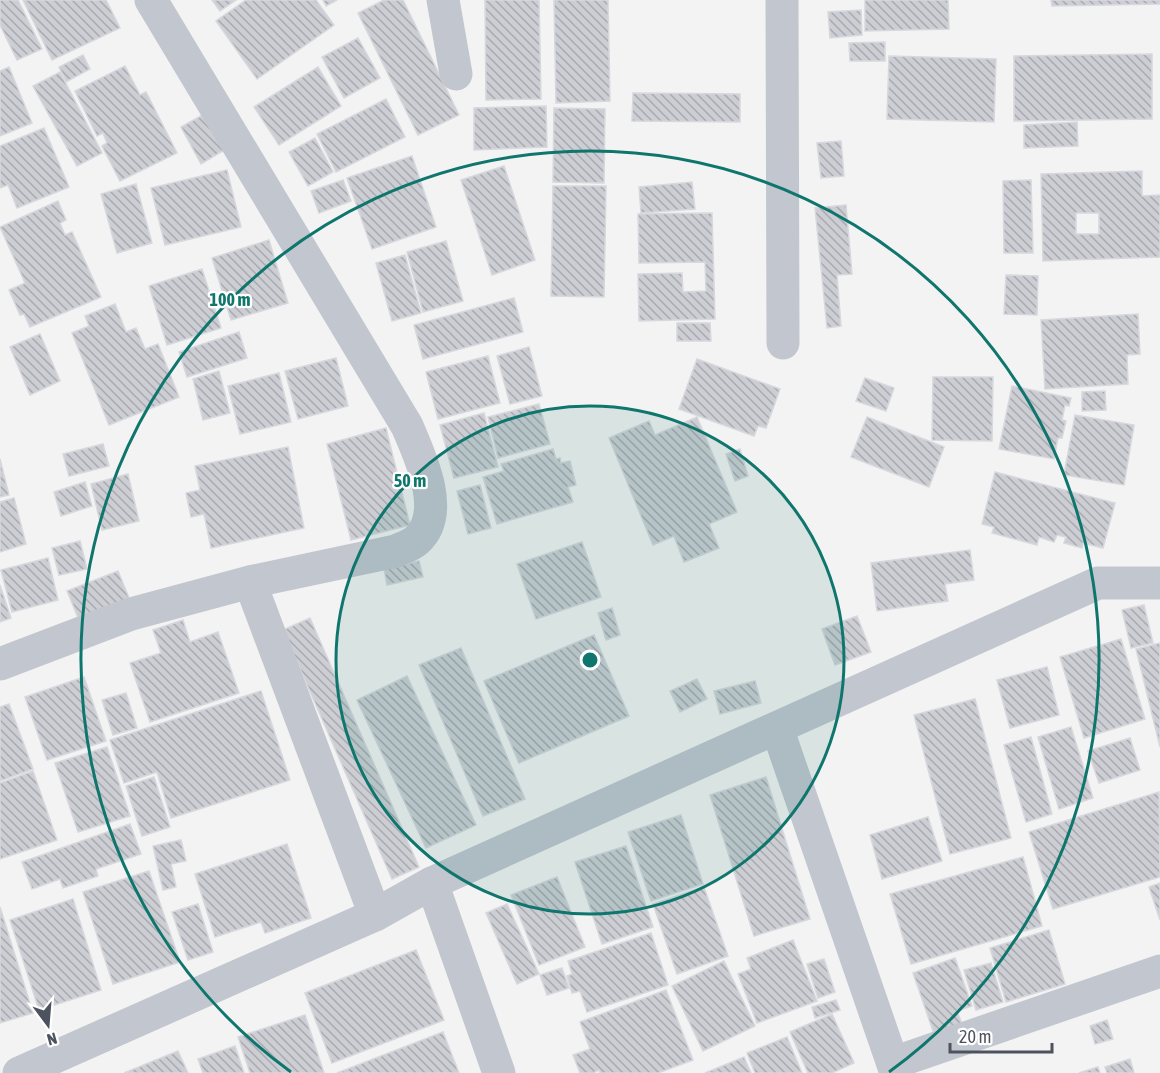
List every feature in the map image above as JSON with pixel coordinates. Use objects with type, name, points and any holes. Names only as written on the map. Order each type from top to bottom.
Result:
[{"type":"street","points":[[0,664],[131,614],[250,582],[396,551],[417,540],[430,521],[430,492],[418,452],[407,426],[151,0]]},
{"type":"street","points":[[443,0],[456,74]]},
{"type":"street","points":[[782,0],[783,343]]},
{"type":"street","points":[[250,582],[375,915]]},
{"type":"street","points":[[19,1073],[65,1064],[375,915],[432,883],[1098,583],[1160,583]]},
{"type":"street","points":[[777,728],[895,1068],[1160,971]]},
{"type":"street","points":[[432,883],[499,1073]]},
{"type":"building","points":[[0,0],[18,0],[42,49],[17,60],[0,25]]},
{"type":"building","points":[[23,0],[106,0],[120,28],[52,60]]},
{"type":"building","points":[[212,0],[236,0],[220,11]]},
{"type":"building","points":[[246,0],[316,0],[334,25],[257,79],[216,21]]},
{"type":"building","points":[[323,0],[337,0],[326,6]]},
{"type":"building","points":[[384,0],[403,0],[459,115],[418,135],[358,13]]},
{"type":"building","points":[[485,0],[539,0],[541,99],[486,100]]},
{"type":"building","points":[[554,0],[608,0],[610,101],[556,103]]},
{"type":"building","points":[[865,0],[948,0],[949,29],[865,31]]},
{"type":"building","points":[[1051,0],[1160,0],[1160,4],[1052,6]]},
{"type":"building","points":[[861,10],[862,35],[830,38],[828,12]]},
{"type":"building","points":[[358,38],[380,78],[344,98],[322,57]]},
{"type":"building","points":[[885,42],[885,61],[850,61],[849,43]]},
{"type":"building","points":[[1152,54],[1152,119],[1014,121],[1014,56]]},
{"type":"building","points":[[83,55],[90,69],[66,82],[59,67]]},
{"type":"building","points":[[889,56],[996,59],[994,122],[887,119]]},
{"type":"building","points":[[125,66],[140,95],[146,92],[177,153],[120,181],[102,146],[107,143],[103,133],[97,136],[75,91]]},
{"type":"building","points":[[9,67],[32,123],[0,136],[0,71]]},
{"type":"building","points":[[318,67],[341,106],[279,145],[254,107]]},
{"type":"building","points":[[60,72],[102,153],[77,166],[33,86]]},
{"type":"building","points":[[633,93],[740,94],[740,122],[632,121]]},
{"type":"building","points":[[386,99],[405,137],[336,172],[317,134]]},
{"type":"building","points":[[546,106],[547,147],[474,150],[474,108]]},
{"type":"building","points":[[554,108],[605,109],[604,183],[553,182]]},
{"type":"building","points":[[206,113],[226,149],[201,164],[181,127]]},
{"type":"building","points":[[1077,122],[1078,146],[1024,148],[1024,125]]},
{"type":"building","points":[[44,128],[69,187],[17,208],[8,185],[0,188],[0,146]]},
{"type":"building","points":[[315,138],[333,172],[308,186],[289,152]]},
{"type":"building","points":[[841,141],[844,176],[821,178],[817,143]]},
{"type":"building","points":[[412,156],[436,227],[372,249],[347,178]]},
{"type":"building","points":[[504,166],[535,260],[492,275],[461,180]]},
{"type":"building","points":[[227,170],[241,227],[165,245],[151,188]]},
{"type":"building","points":[[1142,171],[1142,196],[1160,195],[1160,257],[1043,261],[1041,174]],"holes":[[[1076,213],[1099,213],[1099,234],[1076,234]]]},
{"type":"building","points":[[343,180],[351,201],[319,213],[311,191]]},
{"type":"building","points":[[1031,180],[1033,253],[1004,253],[1003,181]]},
{"type":"building","points":[[692,182],[695,209],[641,213],[639,187]]},
{"type":"building","points":[[136,184],[152,243],[117,253],[101,194]]},
{"type":"building","points":[[553,186],[606,186],[604,297],[551,296]]},
{"type":"building","points":[[58,201],[66,220],[60,223],[65,235],[72,232],[101,297],[30,327],[24,314],[20,315],[9,290],[25,283],[0,227]]},
{"type":"building","points":[[846,205],[852,274],[837,275],[841,326],[827,328],[815,208]]},
{"type":"building","points":[[712,213],[715,319],[639,321],[638,274],[682,273],[683,292],[706,291],[705,262],[639,263],[638,214]]},
{"type":"building","points":[[269,240],[288,303],[231,320],[212,258]]},
{"type":"building","points":[[446,241],[463,301],[423,312],[407,252]]},
{"type":"building","points":[[405,255],[421,313],[392,321],[376,263]]},
{"type":"building","points":[[202,269],[221,328],[167,345],[149,286]]},
{"type":"building","points":[[1006,275],[1038,276],[1037,315],[1004,314]]},
{"type":"building","points":[[514,298],[523,332],[423,359],[414,325]]},
{"type":"building","points":[[115,304],[126,332],[136,328],[145,349],[158,344],[179,397],[109,425],[72,333],[89,326],[85,316]]},
{"type":"building","points":[[1138,314],[1140,354],[1127,355],[1128,384],[1045,389],[1041,320]]},
{"type":"building","points":[[677,323],[710,323],[711,341],[677,341]]},
{"type":"building","points":[[239,332],[247,358],[187,377],[179,352]]},
{"type":"building","points":[[40,334],[60,381],[30,395],[10,347]]},
{"type":"building","points":[[529,347],[542,396],[510,404],[497,356]]},
{"type":"building","points":[[488,356],[500,403],[438,419],[426,372]]},
{"type":"building","points":[[336,358],[348,406],[298,419],[285,371]]},
{"type":"building","points":[[697,359],[780,389],[766,428],[758,426],[754,436],[679,409]]},
{"type":"building","points":[[219,371],[230,413],[203,420],[193,379]]},
{"type":"building","points":[[279,373],[291,422],[240,434],[228,386]]},
{"type":"building","points":[[933,377],[993,377],[992,441],[932,440]]},
{"type":"building","points":[[865,378],[894,388],[886,411],[856,401]]},
{"type":"building","points":[[1012,386],[1071,398],[1069,406],[1065,405],[1062,420],[1066,421],[1062,438],[1058,438],[1054,459],[999,449]]},
{"type":"building","points":[[1105,391],[1106,410],[1082,411],[1082,392]]},
{"type":"building","points":[[539,404],[550,444],[498,458],[488,417]]},
{"type":"building","points":[[484,413],[498,467],[454,478],[440,425]]},
{"type":"building","points":[[1075,415],[1134,425],[1124,485],[1064,475]]},
{"type":"building","points":[[697,417],[737,512],[709,524],[719,548],[684,562],[674,536],[653,545],[609,438],[649,421],[655,435]]},
{"type":"building","points":[[867,417],[944,447],[929,487],[851,457]]},
{"type":"building","points":[[386,428],[410,525],[351,540],[327,444]]},
{"type":"building","points":[[103,444],[109,466],[69,476],[63,454]]},
{"type":"building","points":[[288,447],[304,528],[211,548],[204,514],[191,517],[186,493],[200,490],[195,466]]},
{"type":"building","points":[[553,449],[556,459],[560,458],[561,463],[570,461],[576,485],[568,487],[573,502],[497,524],[483,477],[504,471],[501,464]]},
{"type":"building","points":[[740,449],[748,476],[735,481],[726,454]]},
{"type":"building","points":[[0,459],[9,495],[0,497]]},
{"type":"building","points":[[995,472],[1115,503],[1103,548],[1083,543],[1082,548],[1064,543],[1066,537],[1057,535],[1054,542],[1039,537],[1037,545],[992,533],[994,527],[982,524]]},
{"type":"building","points":[[128,474],[139,521],[102,530],[91,484]]},
{"type":"building","points":[[85,482],[92,506],[61,516],[54,492]]},
{"type":"building","points":[[480,485],[491,528],[468,534],[457,491]]},
{"type":"building","points":[[14,498],[26,544],[0,552],[0,502]]},
{"type":"building","points":[[80,541],[87,569],[59,575],[52,548]]},
{"type":"building","points":[[582,542],[601,597],[536,619],[517,564]]},
{"type":"building","points":[[970,550],[974,580],[945,584],[948,601],[877,611],[871,563]]},
{"type":"building","points":[[48,558],[58,600],[12,612],[1,570]]},
{"type":"building","points":[[419,561],[423,577],[387,585],[384,569]]},
{"type":"building","points":[[118,571],[130,600],[79,620],[67,591]]},
{"type":"building","points":[[0,585],[11,618],[0,622]]},
{"type":"building","points":[[1144,605],[1153,643],[1131,648],[1122,610]]},
{"type":"building","points":[[612,608],[620,635],[606,640],[598,613]]},
{"type":"building","points":[[857,616],[871,652],[835,665],[822,629]]},
{"type":"building","points":[[310,618],[419,867],[392,879],[283,630]]},
{"type":"building","points":[[183,620],[190,642],[218,632],[239,693],[150,722],[130,663],[161,653],[153,630]]},
{"type":"building","points":[[594,635],[629,716],[519,763],[484,681]]},
{"type":"building","points":[[1121,639],[1145,719],[1084,738],[1060,657]]},
{"type":"building","points":[[1160,643],[1160,747],[1136,649]]},
{"type":"building","points":[[461,648],[525,799],[483,816],[419,665]]},
{"type":"building","points":[[1047,667],[1059,715],[1010,728],[997,680]]},
{"type":"building","points":[[407,676],[476,825],[426,848],[357,700]]},
{"type":"building","points":[[84,677],[106,741],[47,760],[25,697]]},
{"type":"building","points":[[697,679],[707,699],[680,712],[670,691]]},
{"type":"building","points":[[755,681],[761,703],[720,714],[714,691]]},
{"type":"building","points":[[261,691],[290,780],[171,818],[157,772],[124,783],[110,740]]},
{"type":"building","points":[[126,693],[137,728],[113,735],[102,700]]},
{"type":"building","points":[[975,699],[1011,838],[950,854],[914,715]]},
{"type":"building","points":[[9,704],[33,769],[0,781],[0,707]]},
{"type":"building","points":[[1071,727],[1093,798],[1059,809],[1038,737]]},
{"type":"building","points":[[1031,737],[1052,814],[1026,822],[1004,745]]},
{"type":"building","points":[[1130,738],[1140,770],[1099,783],[1088,751]]},
{"type":"building","points":[[107,747],[130,816],[78,832],[55,763]]},
{"type":"building","points":[[33,771],[57,840],[0,859],[0,783]]},
{"type":"building","points":[[154,777],[170,827],[142,836],[126,786]]},
{"type":"building","points":[[766,777],[810,919],[754,936],[710,795]]},
{"type":"building","points":[[1159,792],[1160,877],[1053,909],[1029,832]]},
{"type":"building","points":[[681,815],[703,884],[651,901],[628,832]]},
{"type":"building","points":[[928,817],[942,861],[882,879],[870,835]]},
{"type":"building","points":[[130,824],[141,854],[96,869],[98,876],[63,888],[60,879],[32,889],[22,862]]},
{"type":"building","points":[[181,840],[186,861],[171,864],[176,887],[163,890],[153,846]]},
{"type":"building","points":[[287,844],[311,918],[265,933],[261,922],[215,937],[195,874]]},
{"type":"building","points":[[626,846],[653,927],[602,944],[575,862]]},
{"type":"building","points":[[1023,857],[1042,926],[911,964],[890,894]]},
{"type":"building","points":[[149,871],[180,962],[113,984],[83,892]]},
{"type":"building","points":[[557,877],[585,947],[539,965],[511,895]]},
{"type":"building","points":[[1160,883],[1160,920],[1149,887]]},
{"type":"building","points":[[704,887],[728,956],[677,974],[653,904]]},
{"type":"building","points":[[73,899],[101,990],[39,1010],[10,920]]},
{"type":"building","points":[[198,904],[213,952],[188,960],[172,912]]},
{"type":"building","points":[[507,904],[539,974],[517,984],[486,913]]},
{"type":"building","points":[[0,907],[33,1013],[0,1023]]},
{"type":"building","points":[[1049,930],[1065,984],[1006,1002],[990,948]]},
{"type":"building","points":[[651,933],[668,985],[587,1012],[580,991],[572,993],[567,976],[572,974],[568,961]]},
{"type":"building","points":[[793,940],[817,1001],[757,1023],[738,974],[751,969],[747,958]]},
{"type":"building","points":[[416,950],[444,1020],[332,1063],[305,993]]},
{"type":"building","points":[[955,958],[972,1006],[957,1011],[962,1024],[934,1034],[913,973]]},
{"type":"building","points":[[824,959],[835,992],[818,998],[807,964]]},
{"type":"building","points":[[724,961],[755,1026],[703,1051],[672,986]]},
{"type":"building","points":[[991,963],[1003,1002],[976,1010],[964,970]]},
{"type":"building","points":[[562,968],[569,988],[547,995],[540,975]]},
{"type":"building","points":[[666,990],[693,1060],[658,1073],[600,1073],[599,1070],[593,1073],[580,1073],[573,1055],[590,1049],[580,1022]]},
{"type":"building","points":[[836,1000],[840,1010],[815,1018],[812,1007]]},
{"type":"building","points":[[832,1014],[854,1063],[832,1073],[808,1073],[790,1032]]},
{"type":"building","points":[[305,1015],[324,1073],[250,1073],[238,1037]]},
{"type":"building","points":[[1107,1020],[1113,1039],[1095,1044],[1090,1026]]},
{"type":"building","points":[[443,1032],[459,1073],[337,1073]]},
{"type":"building","points":[[787,1037],[802,1073],[755,1073],[747,1053]]},
{"type":"building","points":[[235,1046],[244,1073],[203,1073],[198,1059]]},
{"type":"building","points":[[178,1051],[188,1073],[124,1073]]},
{"type":"building","points":[[744,1057],[751,1073],[705,1073]]},
{"type":"building","points":[[1130,1059],[1134,1073],[1107,1073],[1105,1067]]},
{"type":"building","points":[[1098,1067],[1100,1073],[1079,1073]]}]
